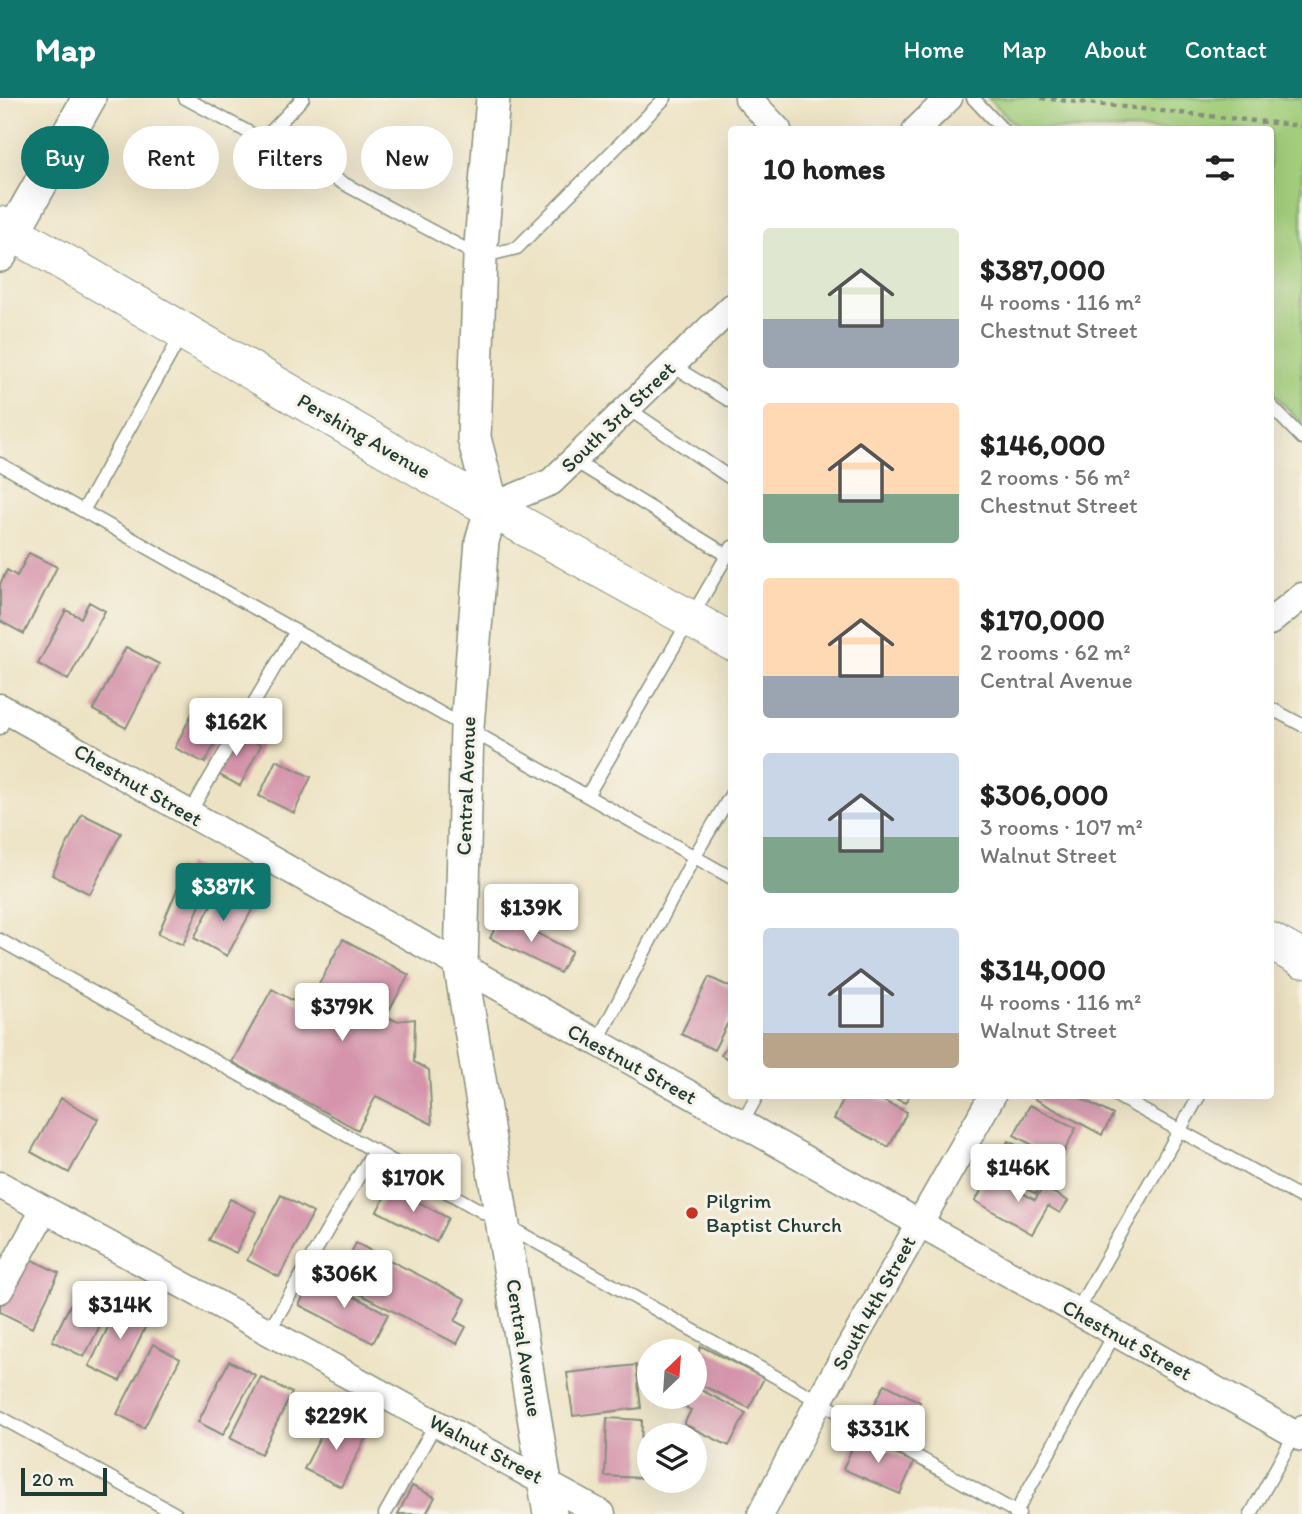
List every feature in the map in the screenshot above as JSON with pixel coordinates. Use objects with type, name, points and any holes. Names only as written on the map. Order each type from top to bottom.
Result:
[{"type":"main road","name":"Pershing Avenue","points":[[4,237],[184,331],[433,476],[492,506],[542,538],[728,640]]},
{"type":"street","points":[[4,237],[89,98]]},
{"type":"street","points":[[748,98],[774,126]]},
{"type":"street","points":[[920,126],[949,98]]},
{"type":"street","points":[[489,102],[474,438],[492,506]]},
{"type":"street","name":"South 3rd Street","points":[[492,506],[551,482],[728,311]]},
{"type":"street","name":"Central Avenue","points":[[492,506],[482,541],[467,727],[461,968],[505,1224],[550,1514]]},
{"type":"street","points":[[1274,619],[1302,596]]},
{"type":"street","name":"Chestnut Street","points":[[3,716],[189,814],[1076,1312],[1300,1431]]},
{"type":"street","name":"South 4th Street","points":[[761,1514],[818,1401],[990,1099]]},
{"type":"street","name":"Walnut Street","points":[[0,1185],[602,1514]]},
{"type":"street","points":[[0,1290],[44,1210]]},
{"type":"lane","points":[[184,98],[237,126]]},
{"type":"lane","points":[[276,126],[303,98]]},
{"type":"lane","points":[[347,185],[481,257],[516,248],[665,98]]},
{"type":"lane","points":[[973,98],[999,126]]},
{"type":"lane","points":[[83,511],[184,331]]},
{"type":"lane","points":[[671,365],[728,400]]},
{"type":"lane","points":[[627,408],[728,476]]},
{"type":"lane","points":[[1274,409],[1302,438]]},
{"type":"lane","points":[[573,460],[728,550]]},
{"type":"lane","points":[[0,464],[728,876]]},
{"type":"lane","points":[[587,796],[728,553]]},
{"type":"lane","points":[[189,814],[296,631]]},
{"type":"lane","points":[[1274,710],[1302,725]]},
{"type":"lane","points":[[596,1044],[694,857],[728,800]]},
{"type":"lane","points":[[0,940],[1016,1513],[1115,1333]]},
{"type":"lane","points":[[741,1125],[755,1099]]},
{"type":"lane","points":[[1123,1099],[1302,1198]]},
{"type":"lane","points":[[1076,1312],[1197,1099]]},
{"type":"lane","points":[[269,1331],[374,1150]]},
{"type":"lane","points":[[0,1417],[176,1514]]},
{"type":"lane","points":[[385,1514],[436,1423]]},
{"type":"lane","points":[[1251,1514],[1300,1431]]},
{"type":"path","points":[[1041,98],[1302,126]]},
{"type":"green space","points":[[988,98],[1302,98],[1302,424],[1274,394],[1274,126],[1016,126]]},
{"type":"building","points":[[29,553],[57,567],[24,634],[0,621],[0,584],[7,570],[17,576]]},
{"type":"building","points":[[89,602],[105,611],[68,680],[38,664],[66,610],[81,618]]},
{"type":"building","points":[[126,647],[159,664],[126,728],[93,710]]},
{"type":"building","points":[[199,699],[230,714],[205,763],[175,748]]},
{"type":"building","points":[[231,730],[261,745],[240,786],[210,770]]},
{"type":"building","points":[[276,760],[311,777],[294,813],[259,796]]},
{"type":"building","points":[[82,814],[121,833],[90,894],[52,875]]},
{"type":"building","points":[[188,864],[213,875],[183,945],[158,934]]},
{"type":"building","points":[[219,890],[253,908],[227,956],[194,938]]},
{"type":"building","points":[[502,915],[572,951],[560,973],[490,938]]},
{"type":"building","points":[[343,939],[409,975],[386,1016],[396,1021],[415,1019],[414,1062],[429,1070],[432,1124],[376,1096],[358,1130],[232,1062],[272,989],[317,1014],[330,992],[318,986]]},
{"type":"building","points":[[709,977],[728,986],[728,1023],[714,1050],[681,1034]]},
{"type":"building","points":[[728,1043],[728,1059],[721,1055]]},
{"type":"building","points":[[61,1098],[98,1119],[69,1173],[31,1152]]},
{"type":"building","points":[[844,1099],[879,1099],[907,1112],[889,1147],[834,1119]]},
{"type":"building","points":[[1035,1099],[1083,1099],[1113,1115],[1102,1135]]},
{"type":"building","points":[[1030,1105],[1076,1128],[1060,1160],[1014,1135]]},
{"type":"building","points":[[1008,1141],[1052,1164],[1036,1194],[992,1171]]},
{"type":"building","points":[[991,1175],[1035,1200],[1043,1187],[1068,1201],[1060,1213],[1048,1206],[1032,1234],[975,1201]]},
{"type":"building","points":[[390,1187],[448,1218],[436,1242],[377,1211]]},
{"type":"building","points":[[281,1195],[313,1213],[279,1277],[247,1260]]},
{"type":"building","points":[[230,1199],[256,1212],[236,1253],[209,1240]]},
{"type":"building","points":[[356,1243],[466,1299],[455,1321],[466,1327],[457,1344],[336,1282]]},
{"type":"building","points":[[25,1256],[59,1273],[32,1328],[0,1312],[0,1305]]},
{"type":"building","points":[[314,1276],[388,1314],[373,1343],[299,1305]]},
{"type":"building","points":[[79,1287],[112,1303],[84,1357],[52,1341]]},
{"type":"building","points":[[121,1301],[151,1315],[120,1381],[89,1366]]},
{"type":"building","points":[[153,1344],[180,1359],[144,1428],[117,1414]]},
{"type":"building","points":[[707,1349],[764,1378],[749,1408],[707,1388]]},
{"type":"building","points":[[229,1361],[255,1375],[223,1435],[198,1422]]},
{"type":"building","points":[[636,1365],[637,1408],[573,1416],[567,1373]]},
{"type":"building","points":[[261,1377],[292,1393],[261,1454],[230,1438]]},
{"type":"building","points":[[885,1384],[920,1402],[904,1433],[869,1415]]},
{"type":"building","points":[[707,1393],[746,1413],[729,1446],[707,1435],[707,1423],[684,1423],[691,1410],[689,1409],[707,1409]]},
{"type":"building","points":[[331,1416],[367,1435],[341,1487],[304,1469]]},
{"type":"building","points":[[607,1418],[642,1420],[642,1423],[637,1423],[637,1478],[605,1476]]},
{"type":"building","points":[[857,1437],[914,1462],[900,1494],[843,1469]]},
{"type":"building","points":[[412,1486],[435,1497],[426,1514],[398,1514]]},
{"type":"place","name":"Pilgrim Baptist Church","points":[[692,1213]]}]
